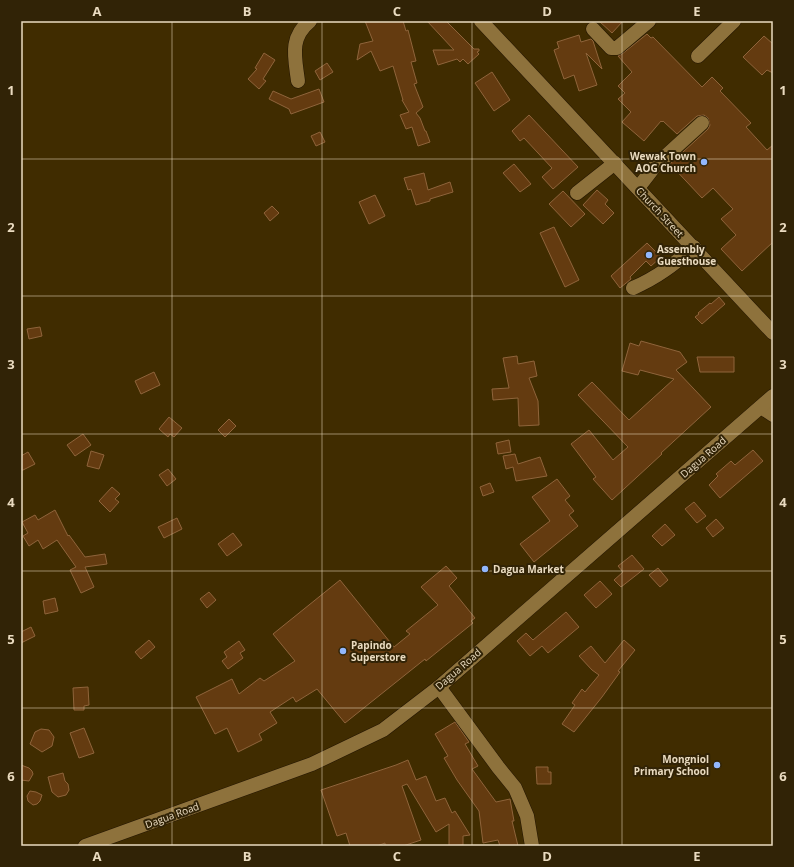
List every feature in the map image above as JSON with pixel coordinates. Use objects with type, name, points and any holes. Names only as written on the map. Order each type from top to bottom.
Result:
[{"type":"street","points":[[298,81],[294,53],[296,38],[303,27],[310,21]]},
{"type":"street","name":"Church Street","points":[[481,21],[773,333]]},
{"type":"street","points":[[593,29],[611,48],[617,48],[649,21]]},
{"type":"street","points":[[698,56],[734,21]]},
{"type":"street","points":[[638,188],[655,166],[702,123]]},
{"type":"street","points":[[577,193],[615,163]]},
{"type":"street","points":[[632,288],[648,282],[664,272],[694,248]]},
{"type":"street","name":"Dagua Road","points":[[85,846],[312,764],[383,730],[439,687],[773,396]]},
{"type":"street","points":[[761,407],[773,415]]},
{"type":"street","points":[[439,687],[515,788],[527,816],[532,846]]},
{"type":"building","points":[[365,21],[403,21],[406,31],[408,30],[416,61],[411,62],[417,83],[414,84],[423,107],[416,113],[420,118],[430,142],[418,146],[412,127],[406,129],[400,115],[409,112],[402,100],[393,66],[380,71],[371,51],[357,60],[360,44],[373,41]]},
{"type":"building","points":[[427,21],[446,21],[474,49],[479,49],[477,52],[479,54],[468,64],[463,59],[460,62],[457,59],[438,65],[433,50],[454,50]]},
{"type":"building","points":[[599,21],[623,21],[612,33]]},
{"type":"building","points":[[647,34],[651,38],[653,37],[702,87],[712,77],[723,88],[720,91],[751,123],[746,127],[767,150],[773,145],[773,242],[742,271],[721,249],[736,235],[721,219],[733,209],[713,188],[702,198],[670,164],[708,129],[710,125],[708,118],[704,115],[697,116],[677,134],[663,121],[661,121],[644,141],[622,122],[631,112],[618,99],[625,93],[618,86],[632,72],[618,56]]},
{"type":"building","points":[[579,35],[581,42],[591,39],[593,41],[602,69],[586,53],[597,85],[579,91],[574,75],[564,79],[554,50],[559,48],[557,42]]},
{"type":"building","points":[[764,36],[773,44],[773,73],[767,70],[762,75],[743,57]]},
{"type":"building","points":[[264,53],[275,60],[263,79],[266,81],[259,89],[248,79],[257,69],[255,68]]},
{"type":"building","points":[[327,63],[333,72],[320,80],[315,71]]},
{"type":"building","points":[[492,72],[510,100],[494,111],[475,83]]},
{"type":"building","points":[[319,89],[324,102],[291,114],[289,109],[269,99],[273,91],[291,99]]},
{"type":"building","points":[[529,115],[578,167],[553,189],[542,177],[552,168],[524,138],[520,141],[512,131]]},
{"type":"building","points":[[320,132],[325,142],[316,146],[311,136]]},
{"type":"building","points":[[514,164],[531,184],[520,192],[503,173]]},
{"type":"building","points":[[424,173],[428,190],[450,182],[453,192],[416,205],[411,189],[408,190],[404,178]]},
{"type":"building","points":[[597,190],[608,200],[605,204],[614,213],[603,224],[583,205]]},
{"type":"building","points":[[563,191],[585,214],[571,227],[549,204]]},
{"type":"building","points":[[375,195],[385,216],[369,224],[359,202]]},
{"type":"building","points":[[272,206],[279,213],[270,221],[264,213]]},
{"type":"building","points":[[554,227],[579,280],[565,287],[540,233]]},
{"type":"building","points":[[647,243],[661,257],[651,266],[646,261],[630,277],[631,279],[620,288],[611,276]]},
{"type":"building","points":[[719,297],[725,304],[702,324],[695,317]]},
{"type":"building","points":[[40,327],[42,336],[29,339],[27,329]]},
{"type":"building","points":[[641,341],[680,352],[687,362],[676,370],[711,407],[612,500],[593,479],[596,477],[571,444],[589,430],[613,460],[628,447],[578,395],[592,382],[629,420],[674,379],[640,370],[638,375],[622,371],[630,343],[639,346]]},
{"type":"building","points":[[517,356],[518,364],[534,361],[537,376],[529,378],[538,401],[539,425],[519,426],[518,398],[493,400],[492,389],[509,388],[503,358]]},
{"type":"building","points":[[697,357],[734,357],[734,372],[700,372]]},
{"type":"building","points":[[154,372],[160,385],[141,394],[135,381]]},
{"type":"building","points":[[169,417],[182,428],[174,437],[170,434],[168,437],[159,429]]},
{"type":"building","points":[[229,419],[236,426],[225,437],[218,430]]},
{"type":"building","points":[[83,434],[91,445],[75,456],[67,445]]},
{"type":"building","points":[[509,440],[511,452],[498,454],[496,443]]},
{"type":"building","points":[[753,450],[763,461],[720,498],[709,485],[718,476],[716,474],[731,461],[735,465]]},
{"type":"building","points":[[91,451],[104,455],[99,469],[87,466]]},
{"type":"building","points":[[28,452],[35,464],[21,471],[21,456]]},
{"type":"building","points":[[515,454],[518,464],[540,457],[547,476],[516,481],[513,467],[506,469],[503,456]]},
{"type":"building","points":[[168,469],[176,479],[167,486],[159,475]]},
{"type":"building","points":[[557,479],[570,496],[565,500],[574,511],[569,515],[578,526],[534,562],[520,544],[550,521],[532,497]]},
{"type":"building","points":[[490,483],[494,492],[483,496],[480,487]]},
{"type":"building","points":[[112,487],[120,494],[115,499],[119,502],[110,512],[99,501]]},
{"type":"building","points":[[694,502],[706,516],[697,523],[685,509]]},
{"type":"building","points":[[55,510],[68,536],[69,535],[85,557],[105,554],[107,564],[85,567],[94,587],[81,593],[70,570],[76,567],[57,540],[43,549],[38,540],[29,546],[23,536],[28,533],[22,522],[35,515],[38,520]]},
{"type":"building","points":[[177,518],[182,529],[164,538],[158,527]]},
{"type":"building","points":[[716,519],[724,528],[713,537],[706,528]]},
{"type":"building","points":[[665,524],[675,535],[662,546],[652,536]]},
{"type":"building","points":[[233,533],[242,545],[227,556],[218,544]]},
{"type":"building","points":[[632,555],[644,569],[621,587],[614,580],[623,572],[618,566]]},
{"type":"building","points":[[446,566],[457,578],[449,586],[475,618],[471,621],[473,623],[345,723],[317,689],[296,702],[293,697],[270,712],[277,723],[259,734],[262,740],[238,752],[227,728],[215,734],[196,697],[232,679],[239,694],[260,678],[264,681],[295,661],[273,634],[340,580],[394,647],[410,634],[406,631],[438,605],[421,587]]},
{"type":"building","points":[[658,568],[668,580],[660,587],[649,575]]},
{"type":"building","points":[[600,581],[612,594],[596,608],[584,595]]},
{"type":"building","points":[[209,592],[216,600],[207,608],[200,599]]},
{"type":"building","points":[[55,598],[58,611],[45,614],[43,601]]},
{"type":"building","points":[[566,612],[579,627],[548,653],[542,646],[530,656],[517,641],[526,633],[533,640]]},
{"type":"building","points":[[31,627],[35,636],[21,643],[21,632]]},
{"type":"building","points":[[149,640],[155,647],[141,659],[135,652]]},
{"type":"building","points":[[624,640],[635,650],[618,671],[620,672],[602,697],[574,732],[562,724],[575,705],[572,703],[582,689],[585,692],[599,675],[579,656],[591,646],[605,663]]},
{"type":"building","points":[[239,641],[245,650],[240,653],[243,658],[228,669],[222,661],[227,657],[224,652]]},
{"type":"building","points":[[88,687],[89,705],[84,706],[84,710],[74,710],[73,688]]},
{"type":"building","points":[[455,722],[469,742],[465,744],[478,766],[472,769],[496,802],[510,799],[514,821],[512,821],[518,846],[500,846],[498,840],[483,843],[479,811],[457,780],[444,758],[448,756],[435,734]]},
{"type":"building","points":[[84,728],[94,753],[79,758],[70,733]]},
{"type":"building","points":[[41,729],[49,730],[54,737],[52,746],[42,752],[30,744],[35,732]]},
{"type":"building","points":[[408,760],[416,780],[426,776],[436,801],[445,798],[452,813],[455,811],[470,835],[463,836],[463,845],[449,846],[449,824],[436,832],[407,784],[402,786],[421,840],[403,846],[385,846],[385,843],[377,846],[350,846],[346,833],[337,836],[321,790]]},
{"type":"building","points":[[21,765],[32,771],[33,774],[29,781],[21,780]]},
{"type":"building","points":[[536,767],[548,767],[548,772],[551,772],[551,784],[537,784]]},
{"type":"building","points":[[63,773],[69,790],[66,795],[58,797],[52,792],[48,777]]},
{"type":"building","points":[[30,791],[42,795],[37,804],[33,805],[28,801],[27,796]]},
{"type":"place","name":"Wewak Town AOG Church","points":[[704,162]]},
{"type":"place","name":"Assembly Guesthouse","points":[[649,255]]},
{"type":"place","name":"Dagua Market","points":[[485,569]]},
{"type":"place","name":"Papindo Superstore","points":[[343,651]]},
{"type":"place","name":"Mongniol Primary School","points":[[717,765]]}]
